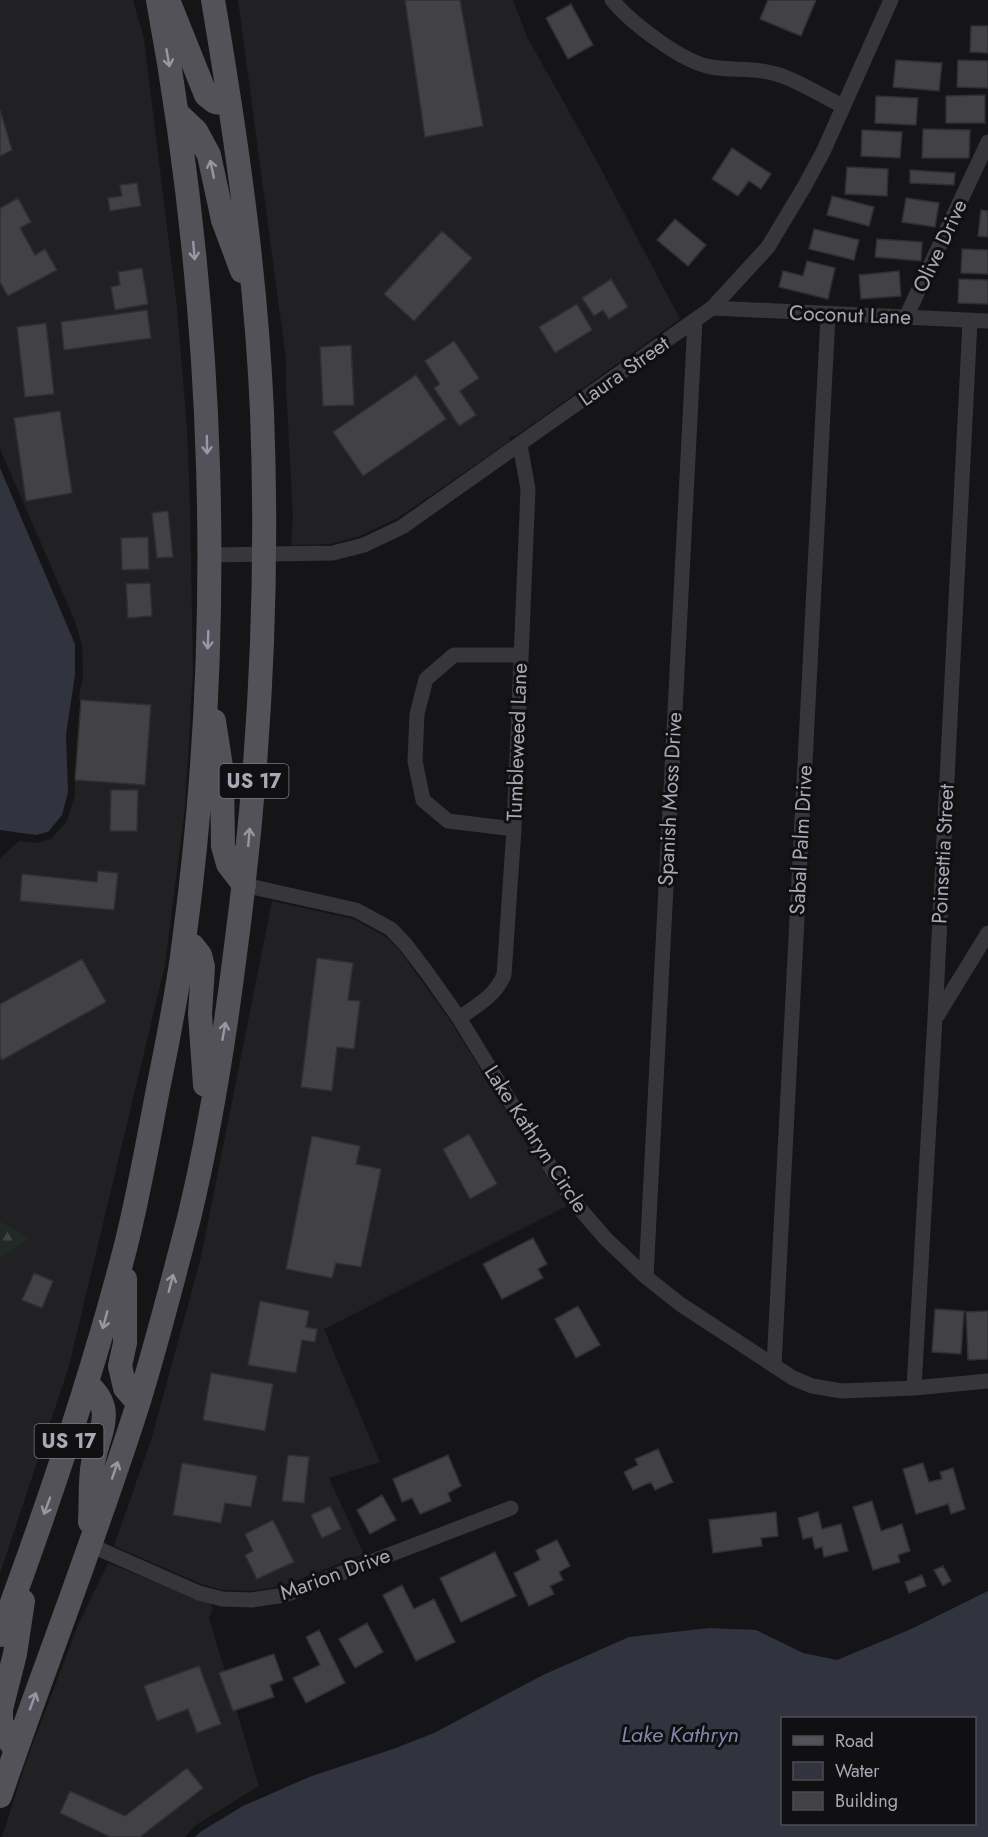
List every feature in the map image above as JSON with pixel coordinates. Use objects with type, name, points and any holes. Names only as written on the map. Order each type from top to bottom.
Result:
[{"type":"main road","name":"US 17","points":[[0,1635],[51,1498],[87,1384],[126,1244],[144,1166],[184,943],[198,818],[207,680],[210,555],[207,415],[191,220],[178,114],[158,0]]},
{"type":"main road","points":[[168,0],[206,95],[214,102],[230,105]]},
{"type":"main road","name":"US 17","points":[[0,1796],[138,1403],[189,1215],[228,1009],[244,885],[257,751],[263,556],[262,412],[245,207],[213,0]]},
{"type":"main road","points":[[178,114],[196,131],[209,155],[223,220],[254,305]]},
{"type":"main road","points":[[207,680],[222,773],[223,846],[228,864],[244,885]]},
{"type":"main road","points":[[184,943],[193,946],[200,955],[203,967],[200,1014],[208,1123]]},
{"type":"main road","points":[[126,1244],[125,1343],[120,1366],[126,1388],[138,1403]]},
{"type":"main road","points":[[87,1384],[98,1393],[104,1410],[103,1427],[92,1469],[90,1545]]},
{"type":"main road","points":[[16,1750],[6,1736],[1,1709],[15,1654],[28,1560]]},
{"type":"street","points":[[612,0],[624,14],[687,59],[711,67],[749,69],[777,74],[843,106]]},
{"type":"street","name":"Laura Street","points":[[210,555],[263,556],[333,553],[364,545],[402,527],[712,308],[768,246],[823,152],[891,0]]},
{"type":"street","name":"Olive Drive","points":[[906,316],[988,142]]},
{"type":"street","name":"Coconut Lane","points":[[712,308],[988,321]]},
{"type":"street","name":"Sabal Palm Drive","points":[[774,1366],[828,315]]},
{"type":"street","name":"Spanish Moss Drive","points":[[646,1277],[695,321]]},
{"type":"street","name":"Poinsettia Street","points":[[914,1388],[970,321]]},
{"type":"street","name":"Tumbleweed Lane","points":[[459,1018],[490,996],[499,987],[504,975],[514,829],[528,489],[520,445]]},
{"type":"street","points":[[514,829],[448,821],[423,800],[415,761],[417,714],[426,679],[454,655],[520,655]]},
{"type":"street","name":"Lake Kathryn Circle","points":[[244,885],[356,910],[374,918],[391,930],[406,945],[459,1018],[556,1176],[587,1216],[646,1277],[680,1304],[792,1378],[812,1386],[842,1391],[914,1388],[988,1381]]},
{"type":"street","points":[[935,1018],[988,933]]},
{"type":"street","name":"Marion Drive","points":[[90,1545],[199,1593],[222,1599],[252,1600],[285,1595],[511,1508]]},
{"type":"shaded area","points":[[0,0],[133,0],[144,39],[177,308],[187,428],[193,670],[185,808],[165,965],[69,1366],[0,1574],[0,1259],[30,1238],[0,1221],[0,858],[19,841],[36,843],[51,839],[67,821],[75,795],[75,772],[83,756],[83,720],[79,697],[83,676],[82,645],[76,624],[0,449]]},
{"type":"shaded area","points":[[238,0],[513,0],[527,37],[593,154],[680,319],[516,436],[509,437],[510,441],[398,518],[360,536],[331,544],[291,545],[293,516],[286,360]]},
{"type":"shaded area","points":[[272,901],[354,919],[386,937],[400,951],[452,1023],[567,1206],[324,1329],[380,1462],[329,1478],[364,1554],[282,1586],[251,1591],[222,1590],[201,1584],[114,1546],[152,1437],[201,1257]]},
{"type":"shaded area","points":[[108,1563],[211,1604],[213,1609],[209,1618],[259,1786],[196,1825],[185,1837],[2,1837],[26,1762],[78,1625]]},
{"type":"green space","points":[[0,1221],[30,1238],[0,1259]]},
{"type":"water","points":[[0,468],[75,644],[75,675],[66,734],[68,792],[62,815],[48,832],[36,835],[0,830]]},
{"type":"water","name":"Lake Kathryn","points":[[988,1591],[988,1837],[195,1837],[243,1806],[309,1777],[434,1733],[543,1675],[629,1637],[709,1628],[756,1630],[803,1653],[837,1660],[909,1630]]},
{"type":"building","points":[[405,0],[460,0],[483,126],[425,137]]},
{"type":"building","points":[[768,0],[816,0],[801,36],[760,19]]},
{"type":"building","points":[[571,4],[593,45],[568,59],[546,18]]},
{"type":"building","points":[[971,26],[988,26],[988,53],[970,52]]},
{"type":"building","points":[[896,60],[942,63],[939,91],[893,87]]},
{"type":"building","points":[[958,60],[988,61],[988,88],[957,87]]},
{"type":"building","points":[[985,95],[985,123],[946,123],[946,96]]},
{"type":"building","points":[[876,96],[918,98],[916,125],[875,123]]},
{"type":"building","points":[[0,110],[12,150],[0,156]]},
{"type":"building","points":[[923,129],[970,130],[969,158],[922,158]]},
{"type":"building","points":[[862,130],[902,132],[900,158],[861,156]]},
{"type":"building","points":[[732,148],[771,174],[761,189],[749,181],[738,196],[712,179]]},
{"type":"building","points":[[847,167],[888,169],[887,196],[845,194]]},
{"type":"building","points":[[910,170],[955,173],[954,185],[910,183]]},
{"type":"building","points":[[137,183],[141,206],[110,211],[108,198],[122,196],[120,185]]},
{"type":"building","points":[[832,196],[874,207],[869,226],[827,215]]},
{"type":"building","points":[[18,198],[31,222],[20,228],[35,255],[45,249],[57,270],[8,296],[0,282],[0,208]]},
{"type":"building","points":[[906,198],[939,203],[935,227],[902,222]]},
{"type":"building","points":[[981,210],[988,211],[988,237],[978,236]]},
{"type":"building","points":[[675,219],[706,245],[688,266],[657,240]]},
{"type":"building","points":[[814,229],[859,240],[854,260],[809,249]]},
{"type":"building","points":[[442,231],[472,258],[414,321],[384,294]]},
{"type":"building","points":[[877,239],[922,242],[921,261],[875,257]]},
{"type":"building","points":[[962,249],[988,250],[988,274],[961,273]]},
{"type":"building","points":[[807,261],[835,268],[828,299],[779,287],[783,271],[803,276]]},
{"type":"building","points":[[142,268],[148,304],[115,310],[111,287],[120,285],[118,272]]},
{"type":"building","points":[[899,271],[901,296],[861,299],[859,275]]},
{"type":"building","points":[[611,279],[628,307],[609,319],[603,310],[594,316],[582,298]]},
{"type":"building","points":[[959,279],[988,280],[988,304],[958,303]]},
{"type":"building","points":[[577,304],[592,330],[555,353],[539,327]]},
{"type":"building","points":[[147,310],[151,338],[64,350],[61,322]]},
{"type":"building","points":[[46,323],[54,394],[25,397],[17,327]]},
{"type":"building","points":[[454,341],[479,378],[460,391],[476,415],[459,426],[434,388],[440,384],[425,361]]},
{"type":"building","points":[[351,345],[354,405],[323,406],[320,347]]},
{"type":"building","points":[[416,375],[446,419],[363,476],[333,432]]},
{"type":"building","points":[[60,411],[72,493],[26,501],[14,418]]},
{"type":"building","points":[[168,511],[173,557],[157,558],[152,513]]},
{"type":"building","points":[[148,537],[149,569],[122,570],[121,538]]},
{"type":"building","points":[[150,583],[152,616],[128,618],[126,584]]},
{"type":"building","points":[[81,700],[151,705],[145,785],[75,780]]},
{"type":"building","points":[[111,790],[138,790],[137,831],[110,831]]},
{"type":"building","points":[[98,871],[118,873],[114,910],[20,901],[22,874],[97,882]]},
{"type":"building","points":[[317,958],[353,963],[348,1000],[360,1001],[354,1049],[337,1047],[332,1091],[301,1087]]},
{"type":"building","points":[[82,959],[106,1002],[2,1060],[0,1057],[0,1004]]},
{"type":"building","points":[[469,1134],[497,1184],[470,1199],[443,1149]]},
{"type":"building","points":[[312,1136],[360,1146],[356,1164],[381,1169],[361,1267],[336,1263],[332,1278],[286,1269]]},
{"type":"building","points":[[533,1238],[547,1264],[538,1269],[543,1278],[502,1299],[483,1264]]},
{"type":"building","points":[[34,1273],[53,1281],[42,1308],[22,1300]]},
{"type":"building","points":[[260,1301],[309,1311],[306,1327],[317,1329],[315,1342],[302,1340],[296,1373],[248,1365]]},
{"type":"building","points":[[578,1306],[600,1345],[576,1358],[555,1319]]},
{"type":"building","points":[[935,1309],[964,1311],[961,1354],[932,1352]]},
{"type":"building","points":[[988,1311],[988,1359],[968,1360],[966,1312]]},
{"type":"building","points":[[211,1373],[273,1384],[265,1431],[203,1420]]},
{"type":"building","points":[[658,1449],[673,1482],[655,1490],[651,1482],[633,1490],[624,1472],[638,1465],[635,1459]]},
{"type":"building","points":[[288,1455],[309,1457],[304,1503],[282,1501]]},
{"type":"building","points":[[448,1455],[461,1486],[448,1493],[451,1501],[420,1514],[412,1498],[402,1502],[393,1479]]},
{"type":"building","points":[[182,1463],[257,1476],[251,1507],[225,1503],[221,1523],[173,1515]]},
{"type":"building","points":[[923,1463],[929,1482],[942,1479],[940,1472],[953,1468],[965,1509],[951,1514],[948,1504],[916,1514],[903,1469]]},
{"type":"building","points":[[382,1495],[396,1520],[370,1534],[357,1510]]},
{"type":"building","points":[[872,1501],[881,1531],[902,1524],[910,1551],[898,1555],[900,1562],[873,1570],[853,1507]]},
{"type":"building","points":[[330,1506],[341,1529],[322,1538],[311,1515]]},
{"type":"building","points":[[776,1512],[778,1536],[761,1538],[762,1546],[713,1553],[709,1520]]},
{"type":"building","points":[[818,1512],[822,1529],[841,1524],[848,1551],[824,1557],[822,1547],[815,1549],[812,1537],[803,1539],[798,1518]]},
{"type":"building","points":[[273,1520],[294,1562],[257,1579],[245,1555],[253,1551],[245,1534]]},
{"type":"building","points":[[557,1540],[570,1566],[559,1572],[563,1580],[550,1586],[554,1594],[529,1606],[514,1573],[540,1560],[536,1550]]},
{"type":"building","points":[[495,1552],[516,1596],[461,1622],[440,1578]]},
{"type":"building","points":[[943,1566],[951,1581],[943,1586],[934,1570]]},
{"type":"building","points":[[922,1575],[926,1586],[909,1593],[905,1582]]},
{"type":"building","points":[[402,1585],[414,1609],[434,1599],[455,1642],[416,1661],[383,1595]]},
{"type":"building","points":[[367,1623],[383,1652],[355,1668],[339,1639]]},
{"type":"building","points":[[319,1630],[345,1683],[306,1703],[293,1678],[320,1665],[306,1637]]},
{"type":"building","points":[[274,1654],[283,1680],[270,1685],[274,1697],[233,1711],[219,1673]]},
{"type":"building","points":[[199,1666],[221,1724],[197,1733],[188,1709],[157,1721],[144,1686]]},
{"type":"building","points":[[187,1768],[203,1788],[140,1837],[110,1837],[60,1813],[70,1791],[125,1816]]}]
